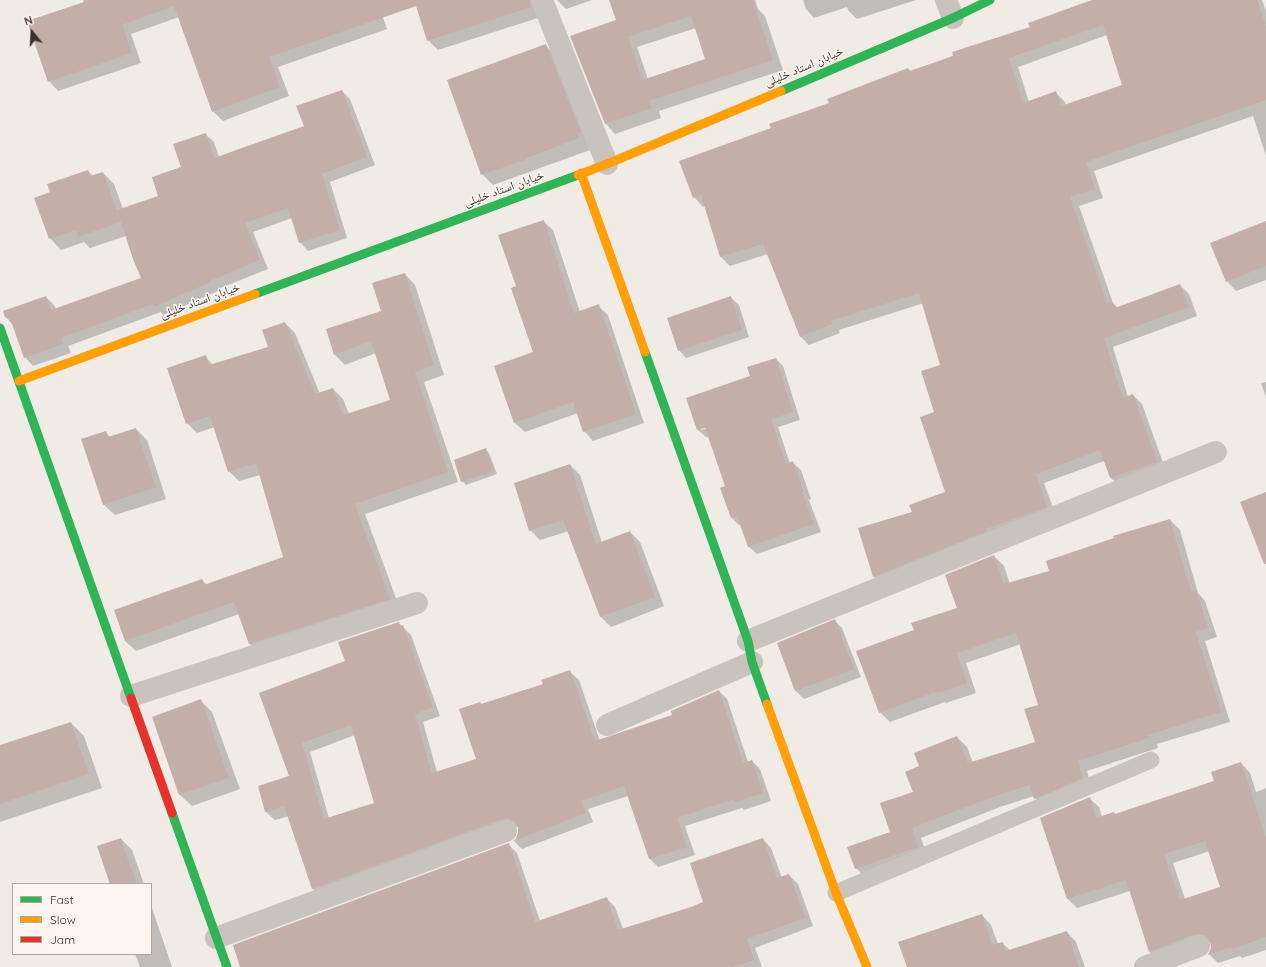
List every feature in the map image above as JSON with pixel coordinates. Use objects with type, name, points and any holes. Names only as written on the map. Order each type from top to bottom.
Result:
[{"type":"street","points":[[542,0],[607,164]]},
{"type":"street","name":"خیابان استاد خلیلی","points":[[19,381],[607,164],[949,9],[990,0]]},
{"type":"street","points":[[581,173],[748,640],[752,662],[836,893],[866,967]]},
{"type":"street","points":[[0,328],[227,967]]},
{"type":"street","points":[[748,640],[1216,452]]},
{"type":"street","points":[[131,696],[417,602]]},
{"type":"street","points":[[606,725],[752,662]]},
{"type":"street","points":[[216,938],[506,831]]},
{"type":"street","points":[[1145,967],[1199,946]]},
{"type":"lane","points":[[836,893],[1151,760]]},
{"type":"building","points":[[90,0],[530,0],[531,7],[427,41],[416,6],[269,57],[280,87],[212,112],[174,6],[122,25],[132,53],[48,82],[27,21]]},
{"type":"building","points":[[609,0],[753,0],[773,60],[649,101],[652,108],[605,124],[570,36],[616,20]],"holes":[[[691,16],[705,59],[642,80],[628,37]]]},
{"type":"building","points":[[1092,0],[1257,0],[1266,26],[1266,100],[1086,162],[1095,189],[1070,197],[1107,303],[1112,301],[1115,308],[1180,284],[1189,307],[1104,338],[1123,398],[1133,394],[1157,462],[1110,478],[1100,450],[1036,474],[1047,507],[986,529],[987,531],[873,577],[858,528],[912,512],[909,505],[945,492],[920,417],[934,412],[921,371],[940,365],[919,293],[831,321],[832,324],[800,337],[763,244],[720,257],[701,195],[693,198],[679,161],[771,128],[769,124],[829,103],[827,99],[908,68],[910,71],[953,56],[952,52],[1030,27],[1028,23]],"holes":[[[1103,25],[1122,85],[1061,106],[1056,91],[1023,103],[1009,58]]]},
{"type":"building","points":[[546,44],[581,132],[577,133],[579,138],[527,159],[481,175],[447,80]]},
{"type":"building","points":[[342,90],[367,157],[322,174],[340,230],[299,243],[288,208],[245,223],[260,260],[154,307],[153,304],[61,338],[63,344],[24,358],[12,324],[5,317],[3,311],[46,296],[51,310],[141,278],[133,259],[117,210],[158,196],[152,177],[181,167],[173,144],[206,133],[214,158],[304,126],[296,106]]},
{"type":"building","points":[[88,170],[90,176],[103,172],[121,222],[78,237],[76,230],[49,239],[34,198],[50,192],[47,184]]},
{"type":"building","points":[[544,220],[574,313],[599,304],[636,414],[583,432],[573,402],[514,423],[494,366],[533,352],[511,288],[516,286],[498,235]]},
{"type":"building","points":[[1266,221],[1266,266],[1226,282],[1210,243]]},
{"type":"building","points":[[405,273],[434,365],[415,372],[448,472],[355,504],[390,599],[249,644],[234,602],[125,641],[114,610],[202,579],[204,585],[283,557],[256,463],[228,472],[210,416],[186,424],[167,368],[206,355],[209,365],[268,347],[262,330],[285,322],[315,394],[333,388],[343,415],[390,400],[371,341],[334,355],[326,329],[381,311],[372,283]]},
{"type":"building","points":[[731,296],[742,330],[678,351],[667,318]]},
{"type":"building","points":[[776,358],[793,412],[771,419],[786,464],[793,461],[804,492],[802,492],[814,524],[748,547],[737,516],[731,518],[720,488],[725,486],[705,428],[697,430],[686,398],[750,376],[747,367]]},
{"type":"building","points":[[136,428],[156,487],[103,505],[81,439],[106,431],[108,437]]},
{"type":"building","points":[[486,448],[494,471],[461,482],[454,460]]},
{"type":"building","points":[[570,464],[596,544],[630,531],[655,597],[600,617],[563,520],[529,531],[514,483]]},
{"type":"building","points":[[1266,492],[1266,564],[1264,564],[1240,502]]},
{"type":"building","points":[[1170,519],[1191,592],[1196,590],[1208,628],[1196,632],[1221,712],[1148,735],[1149,738],[1078,761],[1083,778],[1034,799],[1029,785],[990,798],[912,828],[918,847],[855,869],[847,847],[890,832],[880,803],[913,792],[905,772],[919,766],[914,753],[957,736],[968,763],[1035,742],[1024,709],[1038,705],[1016,633],[957,653],[967,683],[935,694],[935,692],[879,713],[856,651],[914,630],[911,623],[957,608],[945,575],[994,555],[1004,584],[1049,571],[1046,561],[1114,538],[1113,536]]},
{"type":"building","points":[[835,619],[854,669],[795,691],[777,643]]},
{"type":"building","points":[[399,622],[400,626],[403,625],[433,707],[415,714],[432,773],[476,759],[459,709],[480,702],[481,704],[543,684],[541,680],[570,670],[595,741],[672,715],[671,711],[719,690],[743,763],[752,760],[763,793],[735,802],[734,799],[677,818],[687,847],[649,859],[624,786],[581,801],[586,813],[513,841],[516,839],[518,833],[518,826],[514,821],[502,819],[312,889],[284,806],[265,812],[258,786],[289,776],[259,693],[345,661],[338,642]],"holes":[[[351,725],[374,803],[324,819],[302,743]]]},
{"type":"building","points":[[201,699],[229,778],[179,795],[152,717]]},
{"type":"building","points":[[71,722],[89,774],[0,804],[0,745]]},
{"type":"building","points":[[1241,762],[1266,838],[1266,937],[1232,949],[1231,947],[1208,955],[1211,948],[1210,941],[1206,936],[1195,934],[1149,952],[1126,880],[1067,899],[1040,818],[1090,797],[1096,818],[1114,812],[1115,814],[1214,781],[1211,772]],"holes":[[[1205,841],[1220,887],[1180,900],[1164,854]]]},
{"type":"building","points":[[121,838],[137,883],[110,883],[97,846]]},
{"type":"building","points":[[763,838],[777,878],[789,874],[805,918],[747,939],[754,960],[733,967],[240,967],[233,945],[509,843],[535,922],[607,897],[618,930],[703,902],[690,863]]},
{"type":"building","points":[[982,914],[992,945],[1003,942],[1006,951],[1067,931],[1079,967],[907,967],[898,942]]},
{"type":"traffic: fast","points":[[781,91],[953,18],[990,0]]},
{"type":"traffic: fast","points":[[255,294],[578,175]]},
{"type":"traffic: fast","points":[[0,328],[131,698]]},
{"type":"traffic: fast","points":[[645,352],[748,641],[752,662],[767,704]]},
{"type":"traffic: fast","points":[[172,813],[227,967]]},
{"type":"traffic: slow","points":[[578,175],[781,91]]},
{"type":"traffic: slow","points":[[581,173],[645,352]]},
{"type":"traffic: slow","points":[[19,381],[255,294]]},
{"type":"traffic: slow","points":[[767,704],[836,893],[867,967]]},
{"type":"traffic: jam","points":[[131,698],[172,813]]}]
